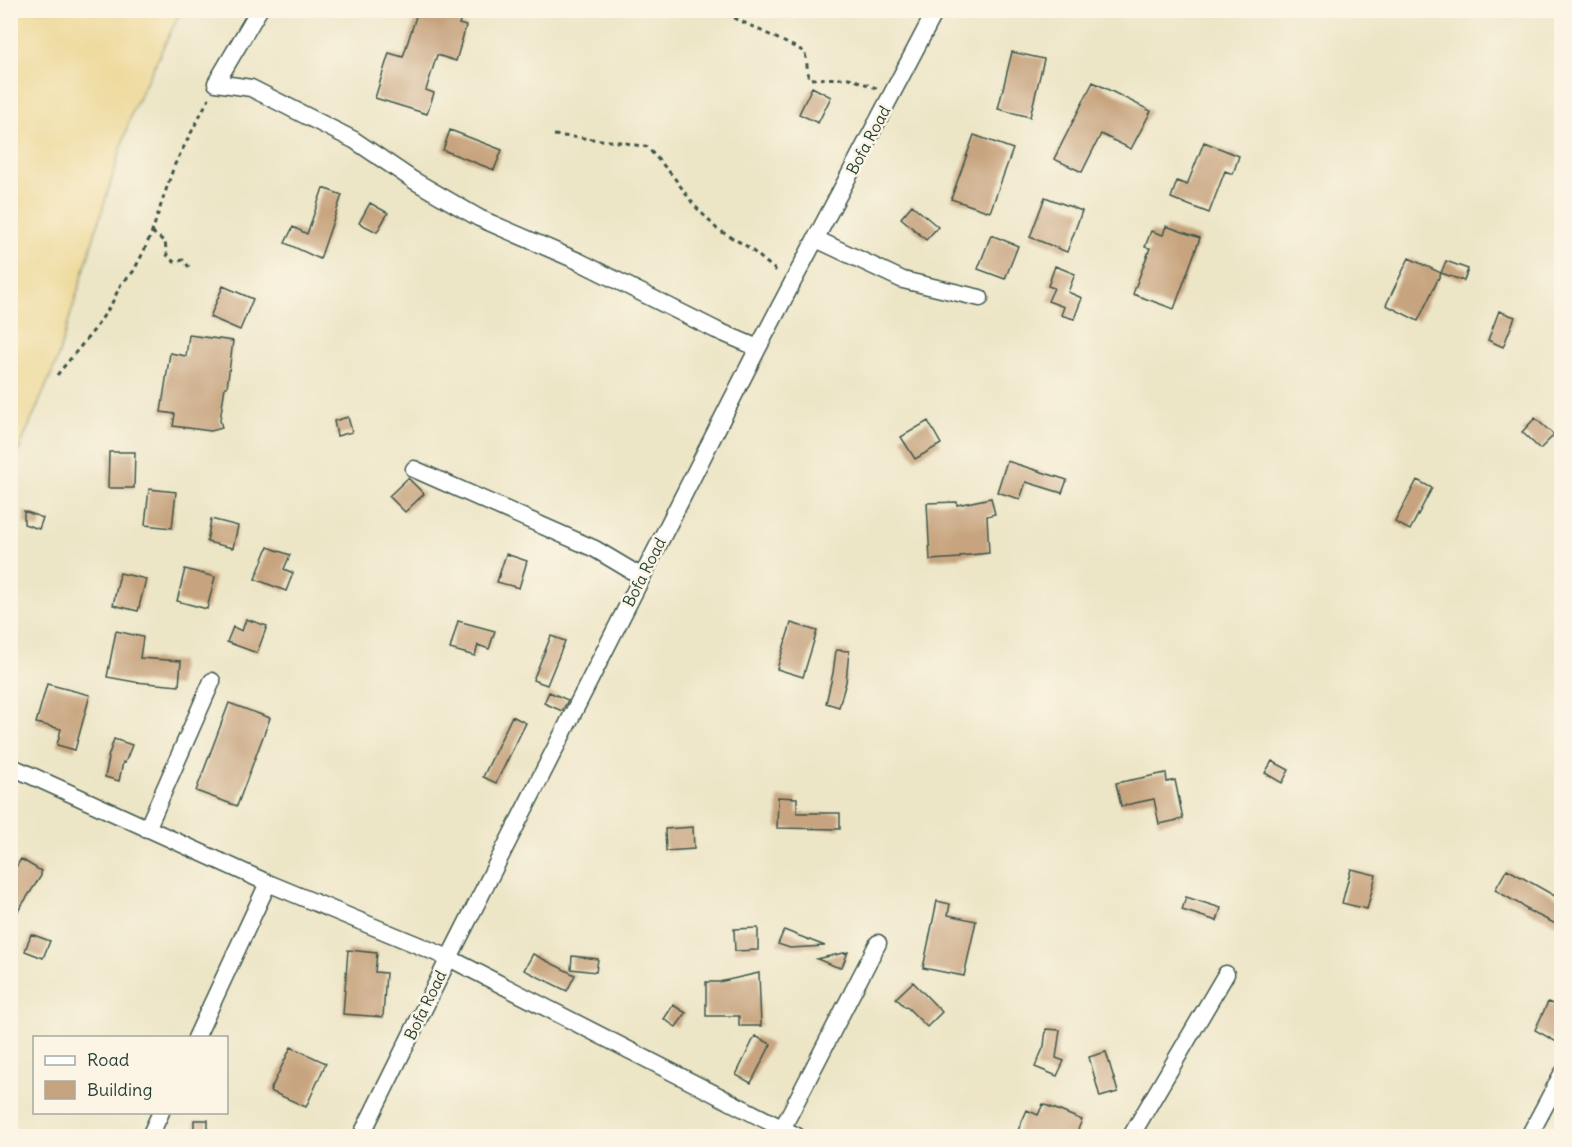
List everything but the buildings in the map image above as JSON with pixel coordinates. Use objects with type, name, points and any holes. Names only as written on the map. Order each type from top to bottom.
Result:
[{"type":"street","points":[[259,10],[216,83],[251,88],[354,140],[413,180],[479,218],[578,261],[716,330],[758,348]]},
{"type":"street","name":"Bofa Road","points":[[361,1137],[449,958],[758,348],[936,10]]},
{"type":"street","points":[[816,238],[903,280],[980,298]]},
{"type":"street","points":[[414,469],[595,549],[642,577]]},
{"type":"street","points":[[147,829],[212,681]]},
{"type":"street","points":[[10,766],[268,883],[449,958],[789,1133],[878,943]]},
{"type":"street","points":[[197,1036],[268,883]]},
{"type":"street","points":[[1131,1137],[1226,974]]},
{"type":"street","points":[[1529,1137],[1562,1074]]},
{"type":"street","points":[[150,1137],[161,1114]]},
{"type":"path","points":[[718,10],[805,52],[809,79],[849,78],[892,94]]},
{"type":"path","points":[[57,375],[111,306],[121,284],[133,273],[152,232],[174,166],[216,83]]},
{"type":"path","points":[[554,135],[620,141],[647,147],[673,176],[694,206],[717,229],[748,247],[792,284]]},
{"type":"path","points":[[152,232],[165,242],[167,255],[174,262],[183,260],[189,267]]},
{"type":"sand","points":[[11,10],[181,11],[132,112],[56,363],[11,468]]}]
